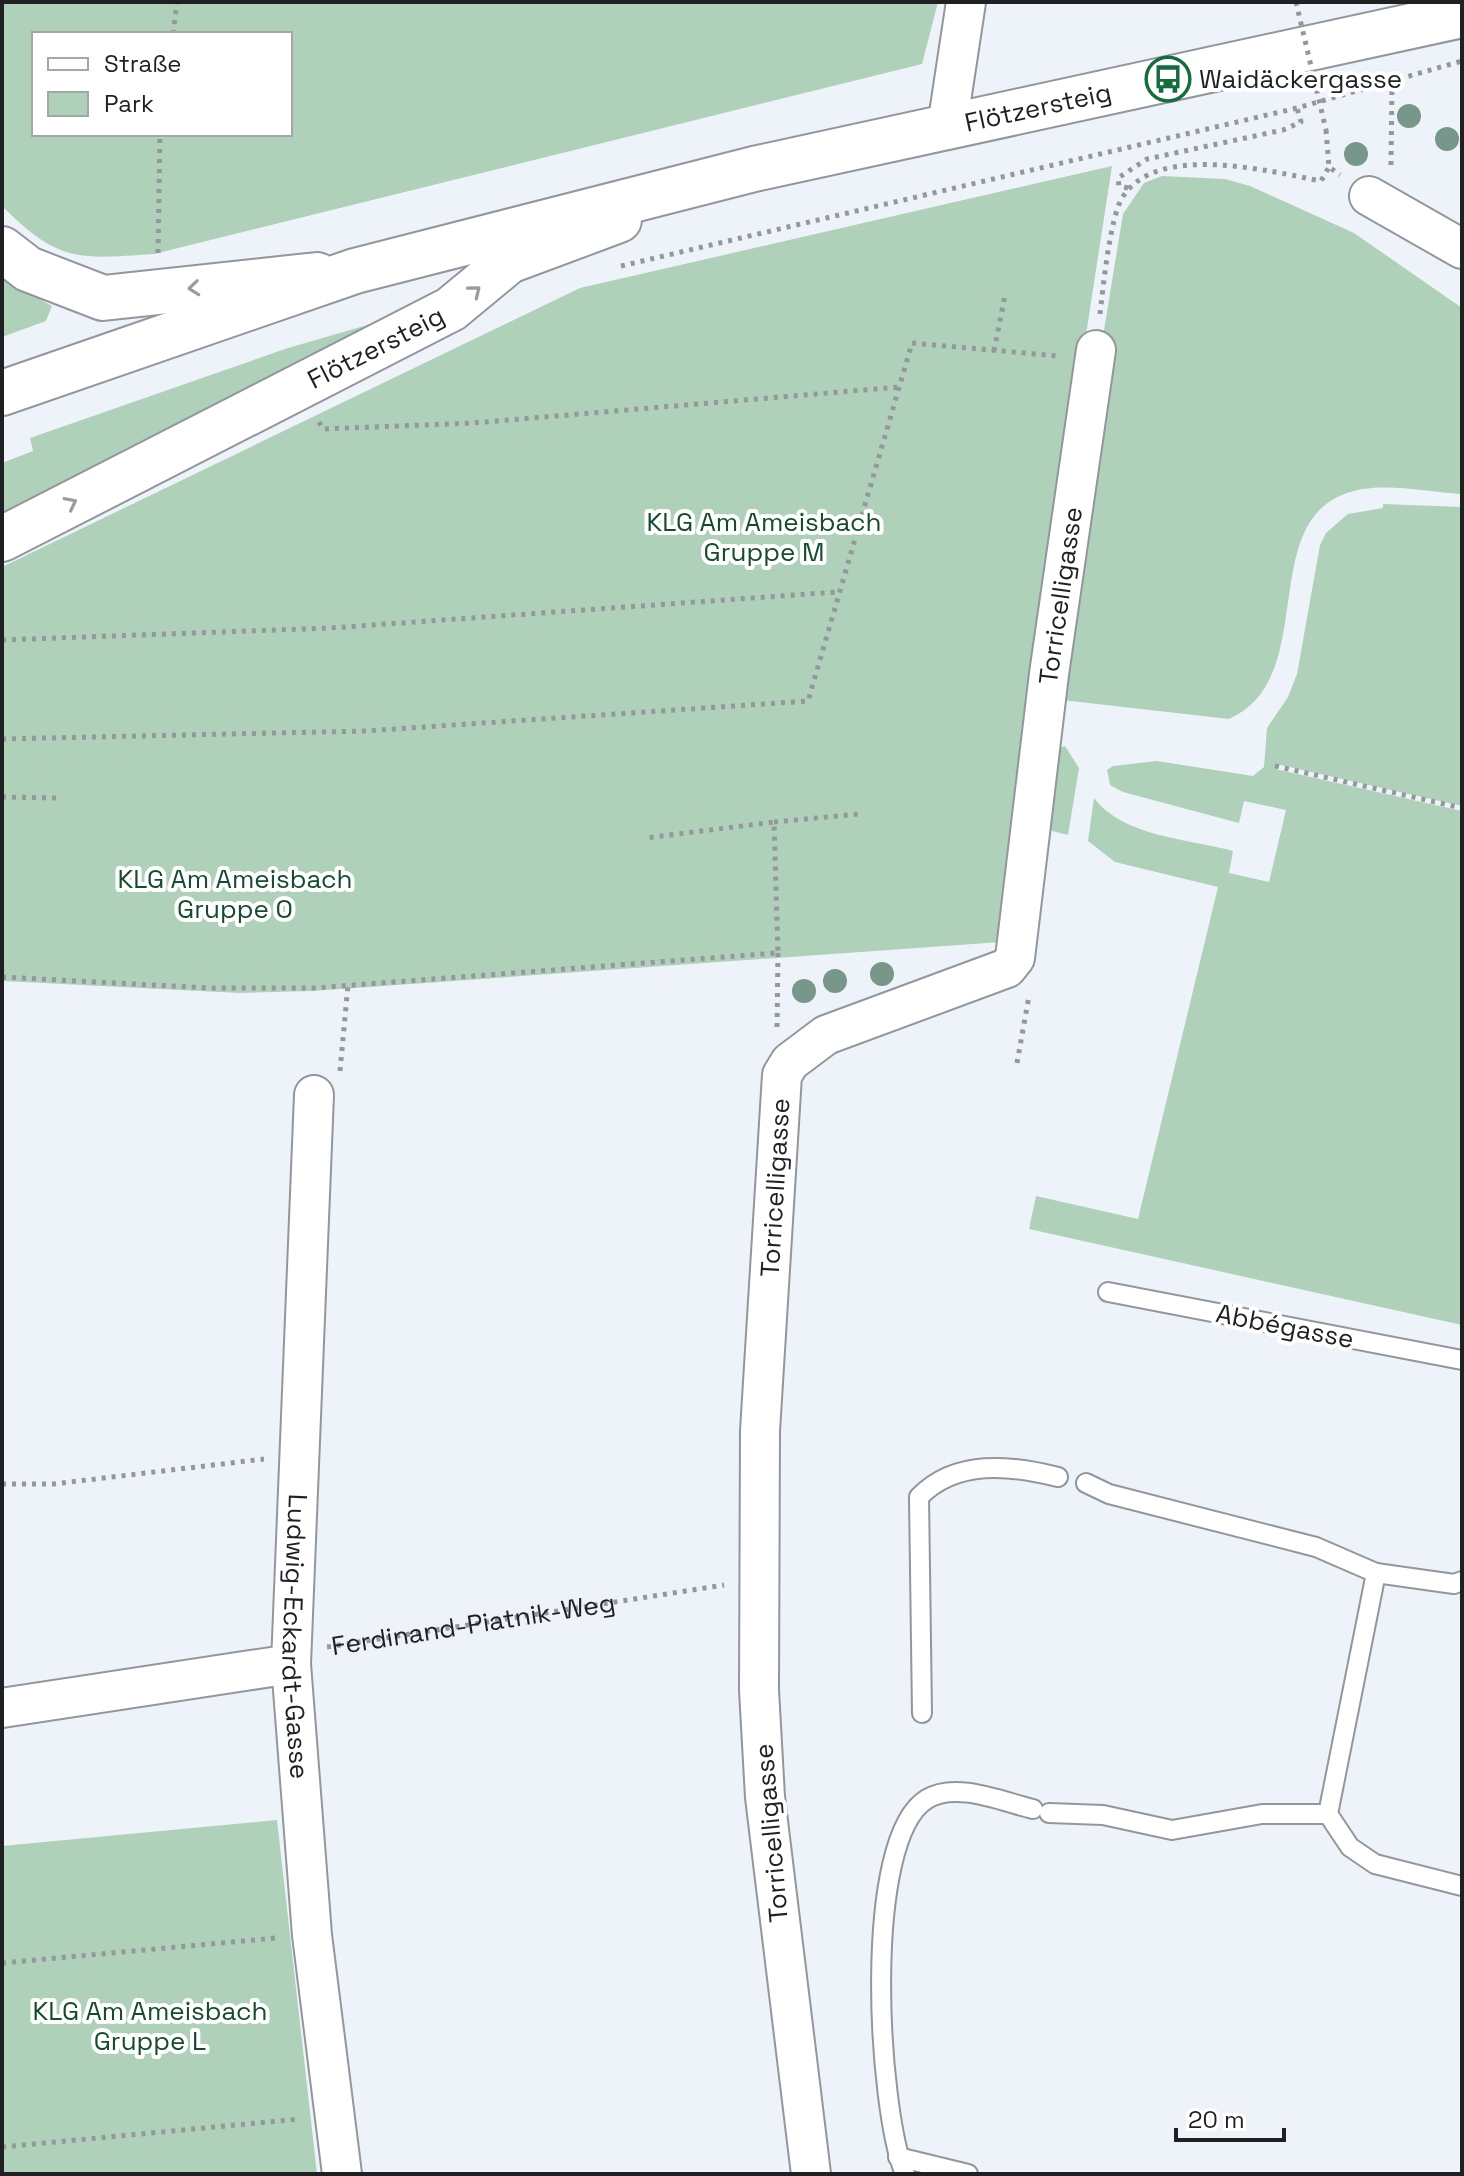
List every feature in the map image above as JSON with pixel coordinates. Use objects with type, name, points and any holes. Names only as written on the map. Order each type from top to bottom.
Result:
[{"type":"main road","name":"Flötzersteig","points":[[2,393],[355,271],[754,169],[1462,15]]},
{"type":"main road","name":"Flötzersteig","points":[[2,539],[451,309],[509,261],[754,169]]},
{"type":"main road","points":[[2,249],[28,269],[103,298],[355,271]]},
{"type":"street","points":[[947,127],[966,2]]},
{"type":"street","points":[[1380,183],[1462,249]]},
{"type":"street","name":"Torricelligasse","points":[[811,2174],[765,1797],[757,1580],[760,1431],[782,1075],[790,1062],[826,1035],[1007,968],[1012,963],[1095,355]]},
{"type":"street","name":"Ludwig-Eckardt-Gasse","points":[[314,1095],[291,1664],[312,1935],[342,2174]]},
{"type":"street","points":[[2,1708],[291,1664]]},
{"type":"lane","name":"Abbégasse","points":[[1108,1292],[1462,1360]]},
{"type":"lane","points":[[922,1713],[919,1497],[936,1480],[962,1470],[1007,1468],[1058,1477]]},
{"type":"lane","points":[[1086,1483],[1109,1494],[1316,1547],[1376,1573],[1454,1584],[1462,1581]]},
{"type":"lane","points":[[1376,1573],[1328,1814],[1350,1847],[1375,1864],[1462,1886]]},
{"type":"lane","points":[[968,2174],[901,2166],[890,2109],[879,1965],[882,1923],[899,1843],[913,1812],[926,1799],[946,1791],[1041,1811],[1103,1815],[1172,1830],[1262,1814],[1328,1814]]},
{"type":"path","points":[[173,32],[177,2]]},
{"type":"path","points":[[2,739],[365,731],[808,701],[837,592],[912,343],[994,351],[1095,355],[1104,282],[1120,201],[1129,188],[1146,174],[1167,168],[1246,166],[1321,181],[1329,167],[1326,130],[1296,2]]},
{"type":"path","points":[[615,267],[1297,108],[1462,61]]},
{"type":"path","points":[[1329,167],[1380,183],[1392,81]]},
{"type":"path","points":[[1129,188],[1119,186],[1118,178],[1147,159],[1283,130],[1301,122],[1297,108]]},
{"type":"path","points":[[158,260],[160,136]]},
{"type":"path","points":[[994,351],[1005,295]]},
{"type":"path","points":[[297,387],[323,429],[473,423],[899,387]]},
{"type":"path","points":[[2,640],[330,628],[837,592]]},
{"type":"path","points":[[1275,766],[1462,808]]},
{"type":"path","points":[[2,797],[56,798]]},
{"type":"path","points":[[646,838],[859,814]]},
{"type":"path","points":[[774,822],[778,953],[776,1018],[782,1075]]},
{"type":"path","points":[[2,977],[209,988],[348,985],[778,953]]},
{"type":"path","points":[[1012,963],[1030,979],[1031,989],[1017,1063]]},
{"type":"path","points":[[314,1095],[341,1070],[348,985]]},
{"type":"path","points":[[2,1484],[53,1484],[300,1455]]},
{"type":"path","name":"Ferdinand-Piatnik-Weg","points":[[291,1664],[320,1648],[757,1580]]},
{"type":"path","points":[[2,1963],[312,1935]]},
{"type":"path","points":[[2,2147],[333,2116]]},
{"type":"green space","points":[[2,2],[938,2],[922,64],[154,254],[106,257],[71,253],[55,248],[22,225],[2,206]]},
{"type":"green space","name":"KLG Am Ameisbach Gruppe M","points":[[1112,166],[1016,789],[1001,942],[312,991],[240,993],[2,981],[2,567],[580,288]]},
{"type":"green space","points":[[1162,176],[1225,179],[1250,186],[1354,233],[1462,308],[1462,494],[1370,488],[1342,495],[1317,513],[1302,539],[1293,571],[1282,640],[1273,672],[1256,699],[1229,719],[1062,700],[1098,367],[1123,214],[1144,183]]},
{"type":"green space","points":[[2,279],[52,306],[46,321],[2,337]]},
{"type":"green space","points":[[395,317],[2,517],[2,463],[33,451],[30,438],[288,348]]},
{"type":"green space","points":[[1383,504],[1462,507],[1462,806],[1276,764],[1275,769],[1462,811],[1462,1325],[1029,1229],[1036,1196],[1138,1219],[1218,887],[1115,862],[1088,841],[1094,798],[1107,811],[1139,829],[1233,851],[1229,873],[1269,882],[1286,810],[1244,801],[1239,823],[1123,792],[1110,785],[1107,770],[1113,766],[1157,761],[1253,776],[1264,767],[1267,728],[1288,697],[1297,674],[1320,545],[1326,533],[1348,514],[1383,508]]},
{"type":"green space","points":[[1065,746],[1079,768],[1068,835],[1048,830],[1054,750]]},
{"type":"green space","name":"KLG Am Ameisbach Gruppe L","points":[[277,1820],[317,2174],[2,2174],[2,1846]]},
{"type":"place","name":"Waidäckergasse","points":[[1168,79]]},
{"type":"park label","name":"KLG Am Ameisbach Gruppe O","points":[[235,894]]}]
